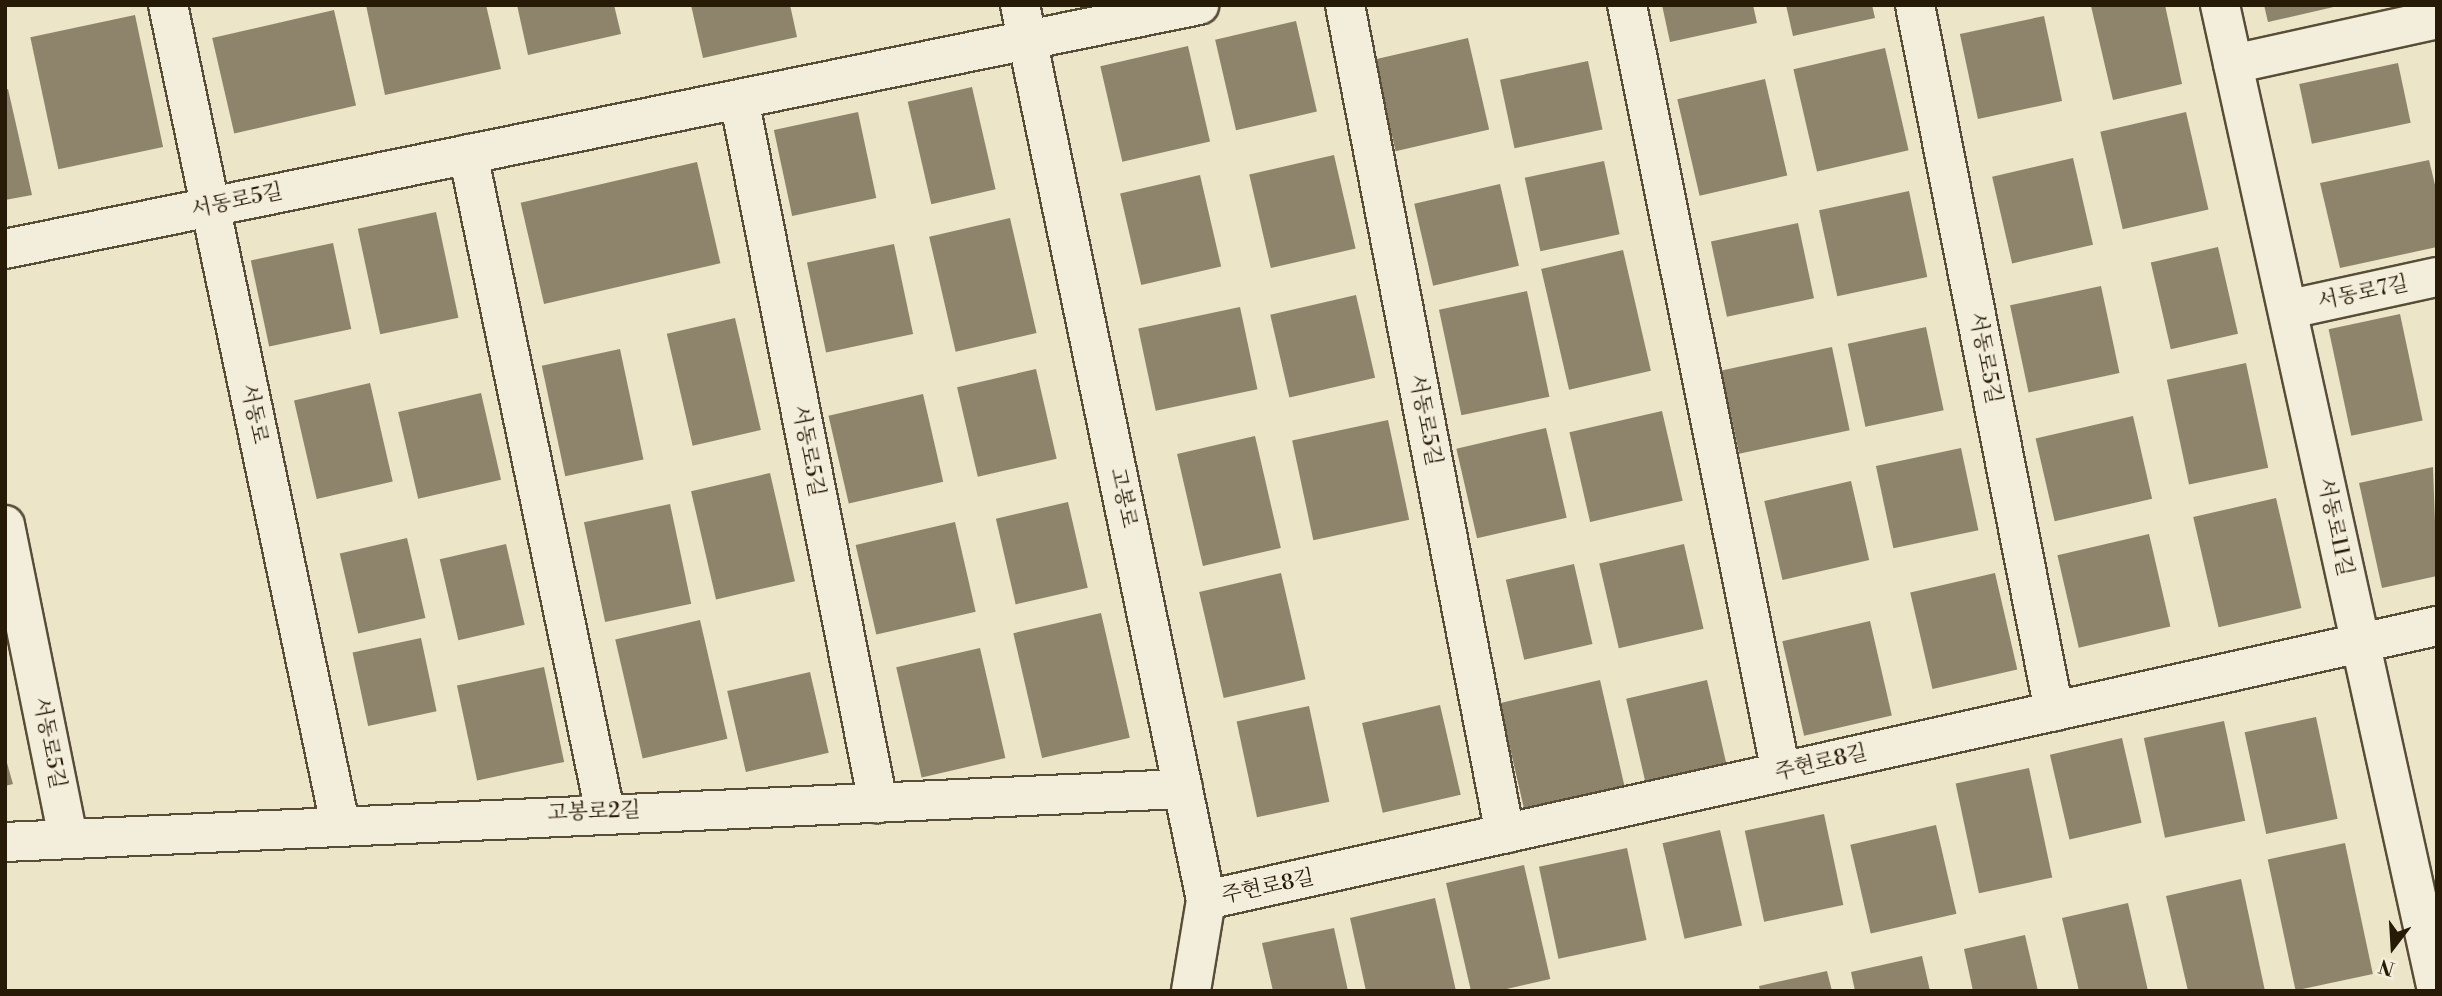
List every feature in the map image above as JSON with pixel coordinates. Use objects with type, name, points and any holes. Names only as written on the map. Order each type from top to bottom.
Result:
[{"type":"street","name":"서동로","points":[[167,5],[340,824]]},
{"type":"street","name":"서동로5길","points":[[5,249],[738,99],[1024,23],[1199,5]]},
{"type":"street","name":"서동로5길","points":[[1345,5],[1505,834]]},
{"type":"street","points":[[1627,5],[1781,772]]},
{"type":"street","name":"서동로5길","points":[[1915,5],[2054,711]]},
{"type":"street","name":"서동로11길","points":[[2220,5],[2290,309],[2359,643],[2437,990]]},
{"type":"street","points":[[2233,64],[2437,19]]},
{"type":"street","name":"고봉로","points":[[1024,23],[1206,900],[1191,991]]},
{"type":"street","name":"서동로5길","points":[[738,99],[878,803]]},
{"type":"street","points":[[468,154],[605,811]]},
{"type":"street","name":"서동로7길","points":[[2290,309],[2437,277]]},
{"type":"street","name":"서동로5길","points":[[5,525],[68,838]]},
{"type":"street","name":"주현로8길","points":[[1206,900],[2437,626]]},
{"type":"street","name":"고봉로2길","points":[[5,842],[605,811],[878,803],[1183,789]]},
{"type":"building","points":[[366,5],[486,5],[501,69],[385,95]]},
{"type":"building","points":[[517,5],[614,5],[621,34],[528,55]]},
{"type":"building","points":[[691,5],[790,5],[797,37],[703,58]]},
{"type":"building","points":[[1662,5],[1753,5],[1757,23],[1670,42]]},
{"type":"building","points":[[1786,5],[1872,5],[1875,18],[1793,36]]},
{"type":"building","points":[[2165,5],[2182,84],[2113,100],[2091,6]]},
{"type":"building","points":[[2264,5],[2338,5],[2338,6],[2268,22]]},
{"type":"building","points":[[334,10],[356,105],[234,134],[212,38]]},
{"type":"building","points":[[135,15],[163,147],[58,169],[30,37]]},
{"type":"building","points":[[2044,16],[2062,101],[1978,119],[1960,34]]},
{"type":"building","points":[[1296,21],[1317,112],[1236,130],[1215,40]]},
{"type":"building","points":[[1468,38],[1489,130],[1396,151],[1374,60]]},
{"type":"building","points":[[1188,46],[1210,141],[1122,162],[1100,66]]},
{"type":"building","points":[[1885,48],[1909,150],[1817,171],[1793,69]]},
{"type":"building","points":[[1588,61],[1603,129],[1515,148],[1500,80]]},
{"type":"building","points":[[2398,63],[2411,123],[2312,144],[2299,84]]},
{"type":"building","points":[[1765,79],[1787,175],[1700,196],[1677,99]]},
{"type":"building","points":[[972,87],[996,189],[931,204],[908,102]]},
{"type":"building","points":[[8,89],[32,195],[5,200],[5,90]]},
{"type":"building","points":[[858,112],[876,198],[792,216],[774,130]]},
{"type":"building","points":[[2186,112],[2208,209],[2123,229],[2100,132]]},
{"type":"building","points":[[1334,155],[1356,249],[1271,268],[1249,175]]},
{"type":"building","points":[[2073,158],[2093,245],[2012,263],[1992,177]]},
{"type":"building","points":[[2429,160],[2437,193],[2437,247],[2340,268],[2320,183]]},
{"type":"building","points":[[1604,161],[1620,234],[1540,251],[1525,178]]},
{"type":"building","points":[[697,162],[720,263],[544,304],[521,203]]},
{"type":"building","points":[[1200,175],[1221,267],[1141,285],[1120,193]]},
{"type":"building","points":[[1500,184],[1519,266],[1433,286],[1414,204]]},
{"type":"building","points":[[1909,191],[1927,277],[1837,296],[1819,210]]},
{"type":"building","points":[[436,212],[458,318],[380,334],[358,229]]},
{"type":"building","points":[[1010,218],[1037,333],[956,352],[929,237]]},
{"type":"building","points":[[1798,223],[1814,298],[1727,317],[1711,242]]},
{"type":"building","points":[[333,243],[351,329],[269,347],[251,260]]},
{"type":"building","points":[[894,244],[913,334],[826,352],[807,263]]},
{"type":"building","points":[[2218,247],[2238,334],[2171,349],[2151,263]]},
{"type":"building","points":[[1623,250],[1651,371],[1569,390],[1541,269]]},
{"type":"building","points":[[2101,286],[2120,373],[2029,392],[2010,305]]},
{"type":"building","points":[[1527,291],[1549,397],[1461,415],[1439,310]]},
{"type":"building","points":[[1356,295],[1375,378],[1289,398],[1270,315]]},
{"type":"building","points":[[1240,307],[1257,389],[1156,411],[1138,329]]},
{"type":"building","points":[[2400,314],[2423,421],[2351,436],[2329,329]]},
{"type":"building","points":[[735,318],[761,430],[693,446],[667,334]]},
{"type":"building","points":[[1926,327],[1944,410],[1865,427],[1848,344]]},
{"type":"building","points":[[1832,347],[1850,430],[1739,454],[1721,370]]},
{"type":"building","points":[[620,349],[643,460],[565,476],[542,366]]},
{"type":"building","points":[[2246,363],[2268,468],[2189,485],[2167,380]]},
{"type":"building","points":[[1036,369],[1057,459],[978,477],[957,387]]},
{"type":"building","points":[[370,383],[393,481],[317,499],[294,401]]},
{"type":"building","points":[[481,393],[501,480],[418,499],[398,412]]},
{"type":"building","points":[[923,394],[943,482],[849,504],[828,416]]},
{"type":"building","points":[[1662,411],[1683,501],[1590,522],[1569,432]]},
{"type":"building","points":[[2133,416],[2152,499],[2055,521],[2036,438]]},
{"type":"building","points":[[1388,420],[1409,520],[1313,540],[1292,440]]},
{"type":"building","points":[[1546,428],[1567,518],[1477,538],[1456,449]]},
{"type":"building","points":[[1255,436],[1281,548],[1203,566],[1177,454]]},
{"type":"building","points":[[1961,448],[1978,530],[1893,548],[1876,466]]},
{"type":"building","points":[[2433,467],[2437,576],[2382,588],[2359,483]]},
{"type":"building","points":[[770,473],[795,581],[716,599],[691,491]]},
{"type":"building","points":[[1851,481],[1869,560],[1783,580],[1764,501]]},
{"type":"building","points":[[2276,498],[2301,608],[2219,627],[2193,517]]},
{"type":"building","points":[[1068,502],[1088,588],[1016,604],[996,519]]},
{"type":"building","points":[[670,504],[691,604],[605,622],[584,522]]},
{"type":"building","points":[[955,522],[976,612],[876,635],[856,545]]},
{"type":"building","points":[[2149,534],[2170,627],[2079,648],[2057,555]]},
{"type":"building","points":[[407,538],[425,618],[358,633],[340,554]]},
{"type":"building","points":[[506,544],[525,625],[458,640],[440,559]]},
{"type":"building","points":[[1684,544],[1704,629],[1619,648],[1599,564]]},
{"type":"building","points":[[1574,564],[1592,644],[1524,660],[1506,580]]},
{"type":"building","points":[[1281,573],[1306,679],[1224,698],[1199,592]]},
{"type":"building","points":[[1995,573],[2017,669],[1932,689],[1910,593]]},
{"type":"building","points":[[1101,613],[1130,738],[1042,758],[1013,633]]},
{"type":"building","points":[[700,620],[727,739],[643,758],[615,640]]},
{"type":"building","points":[[1870,621],[1892,716],[1804,736],[1782,641]]},
{"type":"building","points":[[421,638],[437,711],[368,726],[353,653]]},
{"type":"building","points":[[980,648],[1005,758],[922,777],[896,667]]},
{"type":"building","points":[[544,667],[564,762],[477,780],[457,686]]},
{"type":"building","points":[[810,672],[829,753],[746,772],[727,691]]},
{"type":"building","points":[[1600,680],[1627,797],[1527,820],[1500,703]]},
{"type":"building","points":[[1707,680],[1728,770],[1647,788],[1626,699]]},
{"type":"building","points":[[1440,705],[1461,795],[1383,813],[1362,723]]},
{"type":"building","points":[[1309,706],[1329,802],[1257,817],[1237,721]]},
{"type":"building","points":[[2316,717],[2338,819],[2266,834],[2245,732]]},
{"type":"building","points":[[2224,721],[2245,821],[2165,838],[2144,738]]},
{"type":"building","points":[[2122,738],[2142,823],[2069,839],[2050,755]]},
{"type":"building","points":[[5,756],[13,784],[5,786]]},
{"type":"building","points":[[2029,768],[2052,878],[1979,893],[1956,784]]},
{"type":"building","points":[[1824,814],[1843,905],[1764,922],[1745,831]]},
{"type":"building","points":[[1936,825],[1956,914],[1871,933],[1850,845]]},
{"type":"building","points":[[1720,830],[1742,925],[1685,939],[1663,843]]},
{"type":"building","points":[[2345,843],[2373,974],[2296,990],[2268,859]]},
{"type":"building","points":[[1627,848],[1647,940],[1559,959],[1539,867]]},
{"type":"building","points":[[1524,865],[1550,979],[1498,991],[1471,991],[1446,883]]},
{"type":"building","points":[[2241,879],[2265,991],[2188,991],[2166,896]]},
{"type":"building","points":[[1435,898],[1456,991],[1366,991],[1350,918]]},
{"type":"building","points":[[2128,903],[2148,991],[2079,991],[2062,918]]},
{"type":"building","points":[[1334,928],[1348,991],[1273,991],[1262,943]]},
{"type":"building","points":[[2025,935],[2038,991],[1973,991],[1964,949]]},
{"type":"building","points":[[1922,956],[1930,991],[1855,991],[1851,972]]},
{"type":"building","points":[[1827,971],[1832,991],[1760,991],[1759,986]]}]
